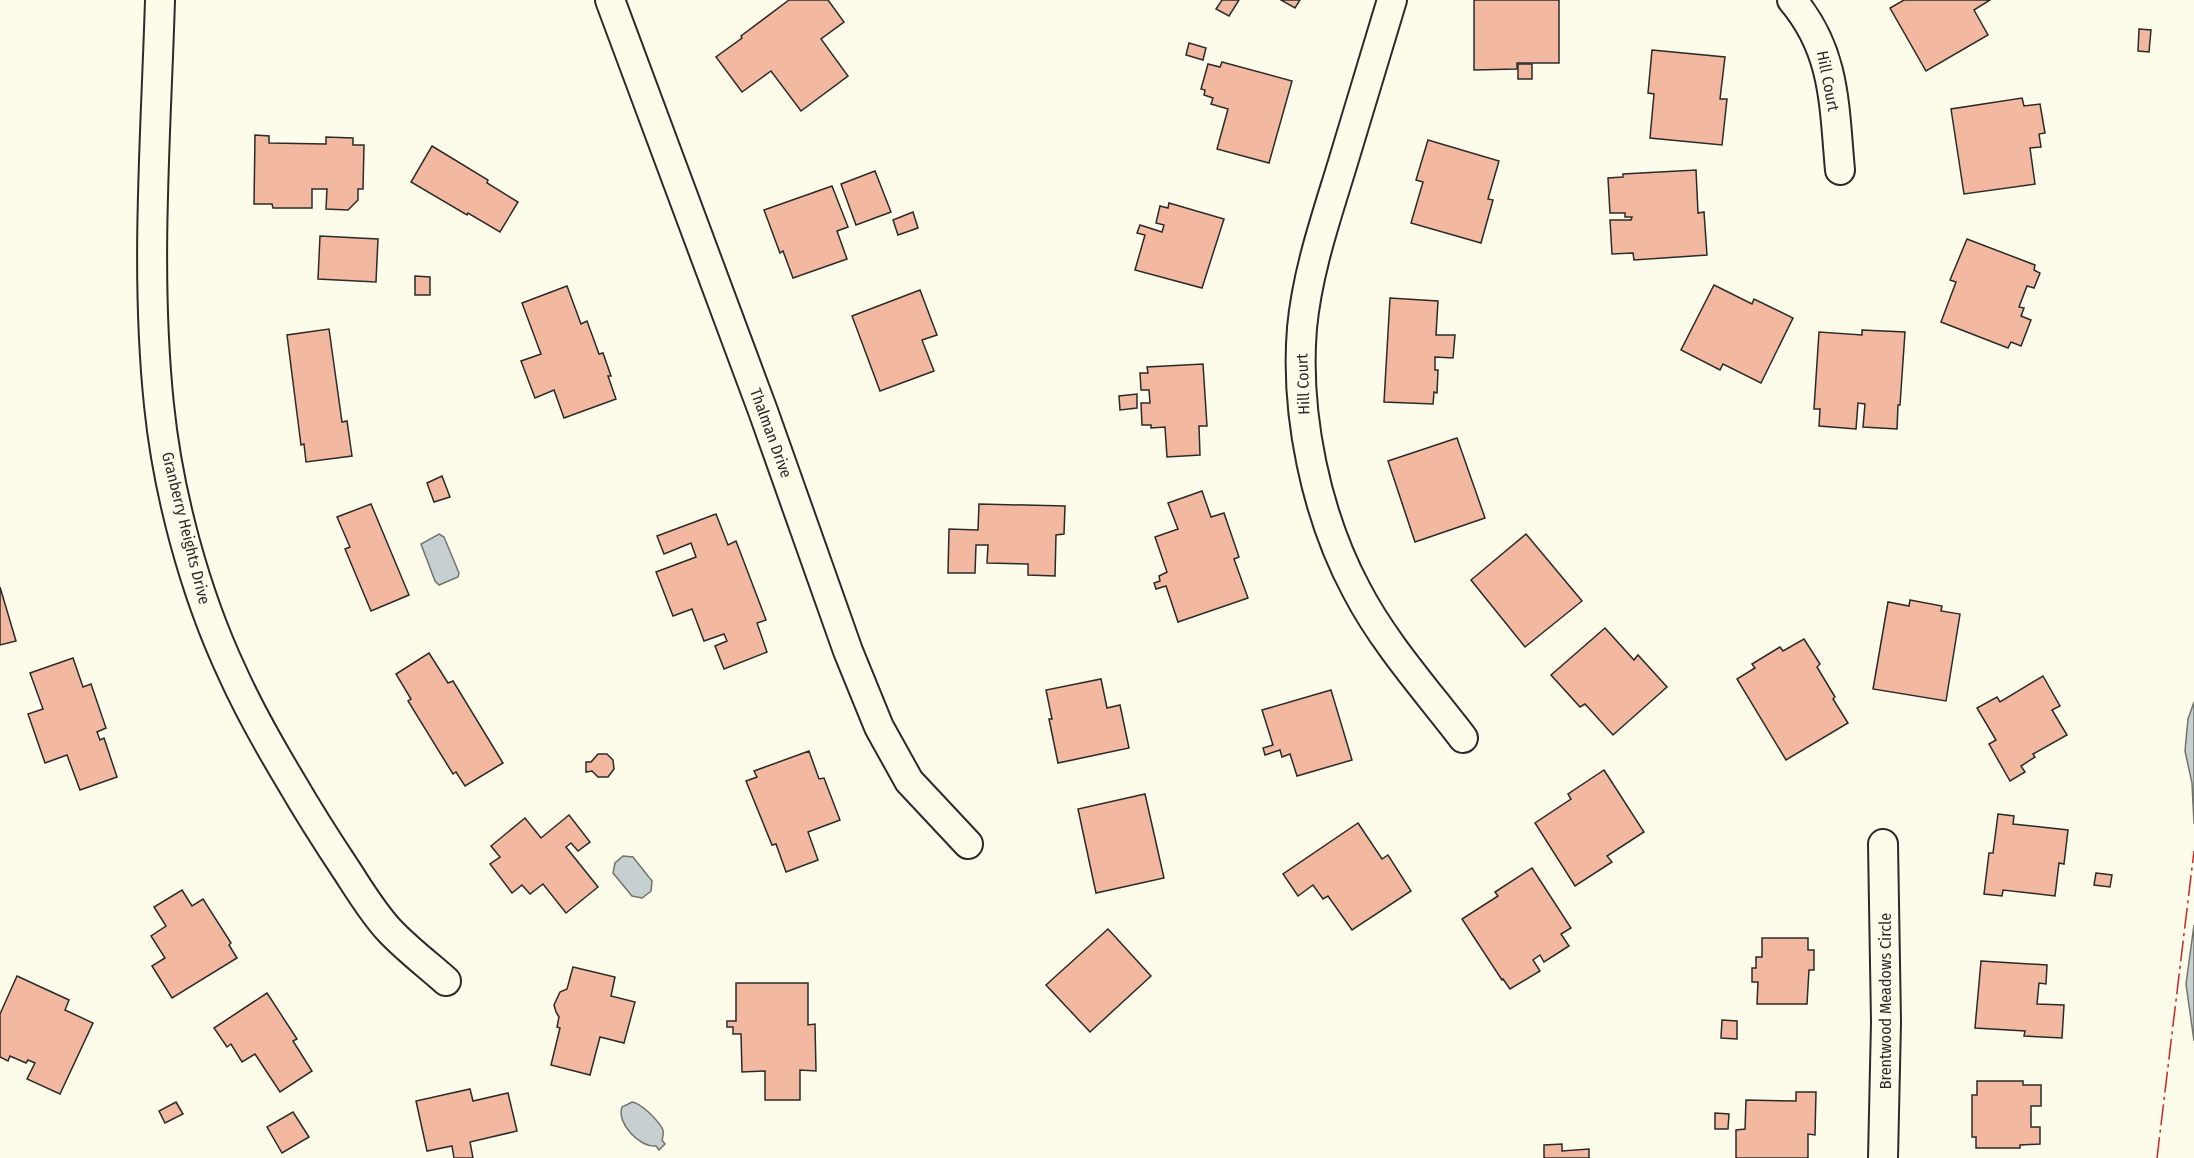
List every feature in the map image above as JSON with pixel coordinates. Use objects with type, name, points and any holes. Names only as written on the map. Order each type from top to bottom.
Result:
[{"type":"street","name":"Granberry Heights Drive","points":[[160,0],[153,233],[156,362],[159,406],[168,462],[194,571],[210,621],[231,671],[259,728],[307,810],[374,912],[391,932],[446,981]]},
{"type":"street","name":"Thalman Drive","points":[[610,0],[764,411],[848,651],[879,727],[909,781],[968,844]]},
{"type":"street","name":"Hill Court","points":[[1392,0],[1318,245],[1302,327],[1302,401],[1315,479],[1328,520],[1353,582],[1383,633],[1463,738]]},
{"type":"street","name":"Hill Court","points":[[1792,0],[1812,27],[1826,61],[1833,91],[1840,170]]},
{"type":"street","name":"Brentwood Meadows Circle","points":[[1883,844],[1886,1022],[1883,1158]]},
{"type":"shaded area","points":[[439,534],[444,537],[459,573],[458,577],[439,585],[435,581],[421,544]]},
{"type":"shaded area","points":[[2194,702],[2194,824],[2192,783],[2185,751],[2188,719]]},
{"type":"shaded area","points":[[623,856],[633,857],[652,881],[651,891],[642,898],[632,896],[613,873],[615,863]]},
{"type":"shaded area","points":[[2194,925],[2194,1041],[2186,984]]},
{"type":"shaded area","points":[[632,1102],[649,1113],[663,1130],[662,1140],[665,1144],[659,1150],[656,1146],[650,1146],[637,1139],[626,1127],[621,1113],[622,1107]]},
{"type":"building","points":[[789,0],[828,0],[844,22],[821,39],[848,76],[801,111],[771,71],[742,92],[716,57]]},
{"type":"building","points":[[1222,0],[1239,0],[1229,16],[1216,9]]},
{"type":"building","points":[[1281,0],[1300,0],[1295,8]]},
{"type":"building","points":[[1474,0],[1559,0],[1559,63],[1517,63],[1517,69],[1474,70]]},
{"type":"building","points":[[1904,0],[1990,0],[1974,10],[1988,35],[1926,71],[1890,8]]},
{"type":"building","points":[[2139,29],[2151,30],[2149,52],[2138,51]]},
{"type":"building","points":[[1189,43],[1206,48],[1203,60],[1186,55]]},
{"type":"building","points":[[1652,50],[1725,57],[1720,99],[1727,99],[1722,145],[1650,138],[1654,94],[1648,93]]},
{"type":"building","points":[[1222,62],[1292,81],[1269,163],[1217,149],[1228,109],[1211,104],[1213,98],[1204,95],[1205,90],[1201,89],[1208,64],[1220,67]]},
{"type":"building","points":[[1518,64],[1532,64],[1532,79],[1518,79]]},
{"type":"building","points":[[2022,98],[2024,106],[2040,104],[2045,133],[2039,134],[2041,147],[2030,148],[2035,184],[1964,194],[1951,109]]},
{"type":"building","points":[[255,135],[269,136],[269,143],[326,144],[326,137],[353,138],[353,145],[364,145],[363,189],[358,189],[358,200],[348,210],[326,209],[327,189],[312,189],[312,208],[273,208],[272,204],[254,204]]},
{"type":"building","points":[[1428,140],[1499,161],[1488,199],[1493,200],[1481,243],[1411,223],[1423,182],[1416,180]]},
{"type":"building","points":[[432,146],[488,180],[487,183],[518,202],[500,232],[411,182]]},
{"type":"building","points":[[1696,170],[1698,213],[1704,212],[1707,255],[1634,260],[1633,253],[1612,254],[1610,220],[1631,220],[1632,217],[1625,217],[1625,213],[1610,213],[1608,178],[1623,177],[1623,174]]},
{"type":"building","points":[[875,171],[891,212],[856,225],[841,184]]},
{"type":"building","points":[[832,186],[848,227],[837,231],[847,259],[793,278],[783,251],[780,253],[764,210]]},
{"type":"building","points":[[1169,203],[1224,219],[1202,288],[1135,270],[1145,235],[1137,233],[1140,225],[1162,232],[1164,225],[1156,223],[1160,206],[1168,208]]},
{"type":"building","points":[[913,212],[918,228],[898,235],[893,220]]},
{"type":"building","points":[[320,236],[378,239],[376,282],[318,279]]},
{"type":"building","points":[[1967,239],[2035,265],[2034,270],[2040,273],[2034,288],[2027,286],[2019,307],[2024,308],[2021,316],[2031,320],[2021,346],[2011,342],[2008,348],[1941,322],[1956,282],[1950,280]]},
{"type":"building","points":[[415,276],[430,277],[430,295],[415,295]]},
{"type":"building","points":[[1714,285],[1752,304],[1754,299],[1793,318],[1761,383],[1723,364],[1720,370],[1681,350]]},
{"type":"building","points":[[567,286],[581,324],[587,321],[599,354],[603,353],[616,399],[564,418],[554,390],[535,398],[521,361],[541,354],[522,303]]},
{"type":"building","points":[[920,290],[937,335],[922,340],[934,371],[880,391],[852,316]]},
{"type":"building","points":[[1390,298],[1438,301],[1436,335],[1455,335],[1453,358],[1435,357],[1435,370],[1438,370],[1437,393],[1434,392],[1433,404],[1384,402]]},
{"type":"building","points":[[329,329],[342,422],[347,421],[352,456],[306,462],[304,444],[301,445],[287,335]]},
{"type":"building","points":[[1862,330],[1905,332],[1897,429],[1863,427],[1865,404],[1858,403],[1856,429],[1819,426],[1820,409],[1814,409],[1819,332],[1862,335]]},
{"type":"building","points":[[1203,364],[1207,426],[1199,426],[1200,455],[1167,457],[1165,427],[1151,428],[1151,425],[1142,425],[1141,403],[1150,403],[1149,390],[1141,390],[1140,373],[1148,373],[1147,367]]},
{"type":"building","points":[[1137,394],[1137,408],[1120,410],[1119,396]]},
{"type":"building","points":[[1457,438],[1485,518],[1415,542],[1388,461]]},
{"type":"building","points":[[442,476],[450,497],[434,502],[427,483]]},
{"type":"building","points":[[1202,491],[1211,517],[1224,513],[1239,557],[1234,559],[1248,598],[1178,622],[1166,586],[1156,589],[1154,583],[1160,581],[1159,576],[1167,572],[1155,537],[1178,529],[1168,503]]},
{"type":"building","points":[[371,504],[409,595],[371,611],[345,549],[350,547],[337,517]]},
{"type":"building","points":[[979,504],[1065,506],[1064,534],[1056,535],[1055,576],[1028,575],[1028,564],[987,563],[988,545],[976,545],[975,573],[948,573],[949,529],[978,530]]},
{"type":"building","points":[[716,514],[728,545],[736,541],[766,620],[757,623],[767,652],[724,669],[715,646],[727,641],[724,634],[704,641],[692,609],[673,616],[656,572],[696,557],[691,543],[664,554],[657,536]]},
{"type":"building","points":[[1526,534],[1582,601],[1525,647],[1471,580]]},
{"type":"building","points":[[0,587],[16,641],[0,645]]},
{"type":"building","points":[[1910,600],[1942,606],[1941,611],[1960,614],[1946,701],[1873,689],[1888,602],[1909,606]]},
{"type":"building","points":[[1605,628],[1634,660],[1638,655],[1667,687],[1613,735],[1585,704],[1580,707],[1551,675]]},
{"type":"building","points":[[1804,639],[1820,664],[1817,667],[1848,723],[1786,760],[1737,679],[1755,668],[1752,664],[1780,647],[1783,651]]},
{"type":"building","points":[[429,653],[448,683],[453,681],[503,763],[465,786],[456,772],[453,774],[408,701],[411,699],[396,674]]},
{"type":"building","points":[[73,658],[83,687],[91,684],[106,728],[97,732],[100,740],[104,738],[117,777],[80,790],[67,755],[45,763],[28,714],[43,709],[30,673]]},
{"type":"building","points":[[2043,676],[2060,706],[2052,710],[2067,735],[2033,754],[2035,757],[2021,766],[2025,772],[2010,781],[1989,744],[1996,740],[1977,708],[1997,697],[2000,702]]},
{"type":"building","points":[[1101,679],[1107,708],[1120,705],[1129,748],[1058,763],[1046,690]]},
{"type":"building","points":[[1331,690],[1352,760],[1297,776],[1290,754],[1282,757],[1280,750],[1265,755],[1263,748],[1273,745],[1262,710]]},
{"type":"building","points":[[809,751],[819,779],[824,778],[840,820],[808,832],[818,860],[786,872],[776,844],[772,845],[746,781],[757,777],[754,771]]},
{"type":"building","points":[[598,754],[607,754],[613,760],[614,769],[608,777],[598,777],[592,771],[586,772],[586,762],[591,762]]},
{"type":"building","points":[[1604,770],[1644,832],[1607,856],[1612,862],[1575,886],[1535,823],[1571,799],[1568,794]]},
{"type":"building","points":[[1145,794],[1164,878],[1096,893],[1078,809]]},
{"type":"building","points":[[1998,814],[2014,816],[2013,824],[2068,830],[2064,864],[2059,863],[2055,896],[2003,890],[2002,896],[1984,894],[1989,853],[1993,853]]},
{"type":"building","points":[[569,815],[590,842],[578,851],[571,843],[566,847],[598,887],[566,913],[543,884],[530,894],[522,885],[512,893],[490,864],[500,857],[491,846],[525,818],[541,838]]},
{"type":"building","points":[[1358,823],[1382,859],[1388,855],[1411,891],[1352,930],[1328,896],[1323,899],[1313,885],[1298,896],[1283,874]]},
{"type":"building","points":[[1532,868],[1571,928],[1561,934],[1569,946],[1544,962],[1540,955],[1533,960],[1540,971],[1510,989],[1462,919],[1498,896],[1495,892]]},
{"type":"building","points":[[2096,873],[2112,875],[2110,887],[2094,885]]},
{"type":"building","points":[[182,890],[192,906],[203,899],[231,943],[229,945],[237,958],[172,998],[152,966],[165,958],[151,936],[166,926],[154,907]]},
{"type":"building","points":[[1108,929],[1151,976],[1090,1032],[1046,985]]},
{"type":"building","points":[[1762,938],[1808,938],[1808,950],[1814,950],[1814,970],[1809,970],[1807,1004],[1757,1004],[1758,982],[1752,982],[1752,968],[1756,968],[1756,957],[1762,957]]},
{"type":"building","points":[[1981,961],[2047,965],[2046,984],[2039,983],[2037,1004],[2064,1005],[2062,1038],[2024,1036],[2025,1031],[1975,1028]]},
{"type":"building","points":[[573,967],[615,977],[611,996],[635,1002],[624,1043],[600,1037],[590,1075],[551,1065],[560,1028],[557,1027],[559,1017],[554,1005],[560,992],[567,989]]},
{"type":"building","points":[[17,976],[69,1000],[65,1010],[93,1023],[60,1094],[27,1079],[35,1063],[28,1060],[26,1063],[10,1056],[8,1061],[0,1057],[0,1014]]},
{"type":"building","points":[[736,983],[808,983],[808,1025],[815,1024],[816,1071],[800,1070],[800,1100],[765,1100],[765,1071],[742,1072],[741,1034],[733,1034],[733,1027],[727,1027],[727,1021],[736,1021]]},
{"type":"building","points":[[267,993],[297,1039],[293,1041],[312,1071],[280,1092],[255,1054],[242,1062],[231,1044],[227,1047],[214,1028]]},
{"type":"building","points":[[1722,1020],[1737,1021],[1737,1039],[1721,1038]]},
{"type":"building","points":[[1977,1081],[2023,1081],[2023,1085],[2041,1085],[2041,1106],[2031,1106],[2031,1127],[2040,1127],[2040,1144],[2020,1145],[2020,1148],[1976,1148],[1976,1137],[1972,1137],[1972,1095],[1977,1095]]},
{"type":"building","points":[[470,1089],[473,1101],[508,1093],[517,1131],[470,1142],[473,1158],[454,1158],[452,1146],[427,1151],[416,1101]]},
{"type":"building","points":[[1796,1092],[1816,1092],[1815,1135],[1808,1134],[1808,1158],[1736,1158],[1736,1130],[1745,1129],[1746,1100],[1796,1101]]},
{"type":"building","points":[[176,1102],[183,1114],[165,1123],[159,1111]]},
{"type":"building","points":[[293,1112],[309,1137],[282,1153],[267,1127]]},
{"type":"building","points":[[1715,1113],[1729,1114],[1728,1129],[1715,1129]]},
{"type":"building","points":[[1562,1144],[1562,1151],[1589,1149],[1589,1158],[1544,1158],[1544,1145]]},
{"type":"power","points":[[2157,1158],[2194,851]]}]
